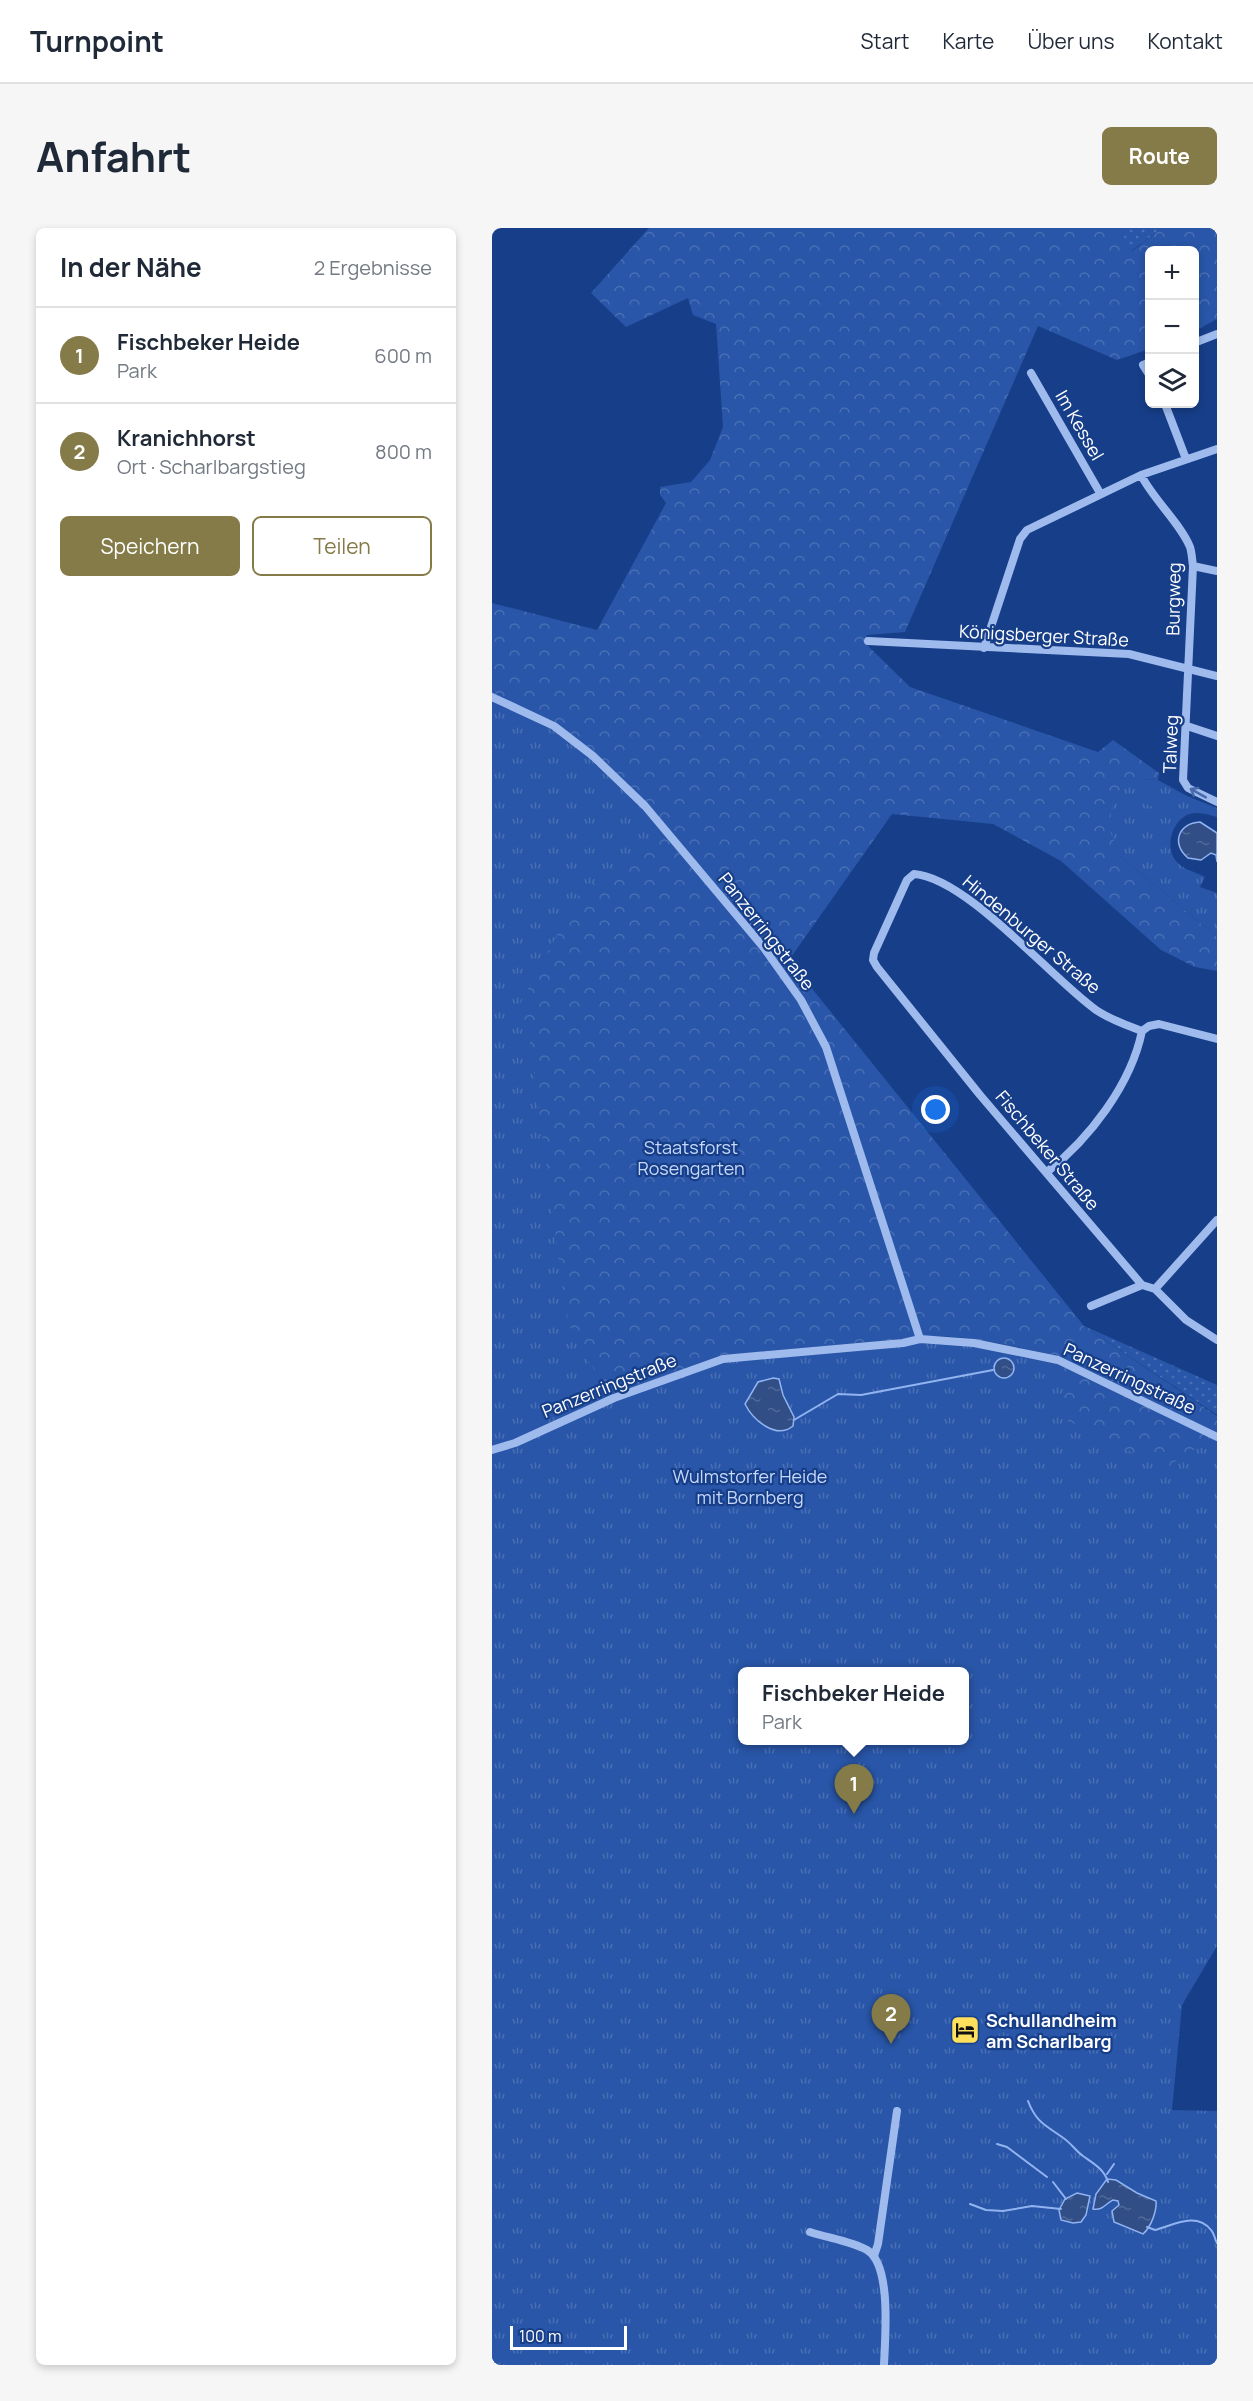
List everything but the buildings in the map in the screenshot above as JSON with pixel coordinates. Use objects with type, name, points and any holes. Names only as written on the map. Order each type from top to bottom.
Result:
[{"type":"street","points":[[1199,341],[1217,334]]},
{"type":"street","name":"Im Kessel","points":[[1031,373],[1100,493]]},
{"type":"street","points":[[1167,408],[1186,459]]},
{"type":"street","points":[[984,648],[1020,539],[1027,530],[1141,475],[1217,449]]},
{"type":"street","name":"Burgweg","points":[[1141,475],[1149,491],[1183,533],[1190,548],[1193,566],[1188,668]]},
{"type":"street","points":[[1193,566],[1217,571]]},
{"type":"street","name":"Königsberger Straße","points":[[868,641],[1129,654],[1217,676]]},
{"type":"street","name":"Talweg","points":[[1188,668],[1183,780],[1188,788],[1217,802]]},
{"type":"street","name":"Panzerringstraße","points":[[492,697],[554,726],[592,756],[645,806],[764,948],[801,1000],[826,1047],[920,1339]]},
{"type":"street","points":[[1187,726],[1217,736]]},
{"type":"street","name":"Hindenburger Straße","points":[[873,960],[908,880],[915,874],[925,875],[950,885],[976,904],[1096,1010],[1112,1020],[1142,1031]]},
{"type":"street","name":"Fischbeker Straße","points":[[873,960],[980,1095],[1142,1285]]},
{"type":"street","points":[[1047,1172],[1079,1142],[1102,1114],[1129,1067],[1139,1046],[1142,1031],[1149,1026],[1168,1025],[1217,1039]]},
{"type":"street","points":[[1155,1288],[1217,1220]]},
{"type":"street","points":[[1090,1306],[1142,1285],[1155,1288],[1186,1320],[1217,1341]]},
{"type":"street","name":"Panzerringstraße","points":[[492,1450],[515,1443],[614,1398],[723,1359],[920,1339],[974,1343],[1058,1360],[1217,1437]]},
{"type":"street","points":[[874,2256],[878,2244],[897,2111]]},
{"type":"street","points":[[810,2232],[861,2247],[874,2256],[880,2264],[884,2282],[884,2365]]},
{"type":"green space","name":"Staatsforst Rosengarten","points":[[649,228],[1119,228],[1132,251],[1162,228],[1217,228],[1217,319],[1199,329],[1199,246],[1145,246],[1145,350],[1117,360],[1038,326],[905,632],[867,635],[865,643],[910,687],[1098,752],[1113,740],[1159,773],[1158,780],[1140,779],[1119,855],[1217,937],[1217,971],[1195,967],[1161,950],[1061,861],[993,824],[892,814],[789,960],[1084,1326],[1217,1416],[1217,1538],[758,1667],[743,1667],[1023,1357],[1021,1348],[977,1340],[934,1336],[723,1355],[611,1395],[492,1448],[492,603],[597,630],[666,503],[660,495],[660,487],[691,482],[710,460],[723,427],[716,324],[693,315],[688,298],[626,327],[591,293]]},
{"type":"green space","points":[[1119,228],[1162,228],[1131,251]]},
{"type":"green space","name":"Wulmstorfer Heide mit Bornberg","points":[[492,697],[554,726],[593,756],[668,831],[579,894],[520,1004],[529,1036],[565,1306],[573,1338],[613,1398],[723,1359],[903,1343],[974,1343],[1058,1360],[1068,1421],[1171,1471],[1178,1455],[1217,1443],[1217,1946],[1182,2005],[1172,2110],[1217,2111],[1217,2365],[492,2365]]},
{"type":"green space","points":[[1140,779],[1158,780],[1187,796],[1217,808],[1217,817],[1197,813],[1185,816],[1175,827],[1170,842],[1177,862],[1205,877],[1200,887],[1217,893],[1217,937],[1119,855],[1109,828],[1113,800],[1122,787]]},
{"type":"green space","points":[[1145,790],[1166,800],[1161,811],[1140,801]]},
{"type":"green space","points":[[1084,1326],[1217,1385],[1217,1415]]},
{"type":"green space","name":"Staatsforst Rosengarten","points":[[738,1673],[738,1677],[710,1704]]},
{"type":"water","points":[[1200,822],[1217,833],[1217,862],[1216,855],[1211,853],[1201,860],[1188,858],[1180,847],[1179,835],[1182,830],[1192,823]]},
{"type":"water","points":[[1004,1358],[1011,1361],[1014,1368],[1011,1375],[1004,1378],[997,1375],[994,1368],[997,1361]]},
{"type":"water","points":[[773,1378],[779,1379],[783,1395],[794,1417],[793,1426],[786,1430],[772,1429],[759,1422],[745,1404],[758,1382]]},
{"type":"water","points":[[1107,2179],[1116,2180],[1156,2201],[1153,2219],[1143,2234],[1114,2222],[1112,2211],[1119,2205],[1118,2201],[1113,2200],[1102,2208],[1093,2209],[1096,2194]]},
{"type":"water","points":[[1077,2193],[1090,2196],[1086,2215],[1081,2222],[1061,2220],[1059,2210],[1065,2199]]},
{"type":"waterway","points":[[794,1420],[838,1394],[861,1395],[993,1370]]},
{"type":"waterway","points":[[1028,2101],[1034,2114],[1098,2167],[1108,2182]]},
{"type":"waterway","points":[[997,2144],[1007,2147],[1047,2177]]},
{"type":"waterway","points":[[1107,2174],[1114,2164]]},
{"type":"waterway","points":[[1053,2182],[1066,2199]]},
{"type":"waterway","points":[[970,2204],[986,2210],[1003,2211],[1032,2206],[1061,2209]]},
{"type":"waterway","points":[[1147,2227],[1155,2230],[1184,2221],[1198,2221],[1211,2230],[1217,2243]]},
{"type":"place","name":"Fischbeker Heide","points":[[854,1814]]},
{"type":"place","name":"Schullandheim am Scharlbarg","points":[[965,2030]]},
{"type":"place","name":"Kranichhorst","points":[[891,2044]]}]
